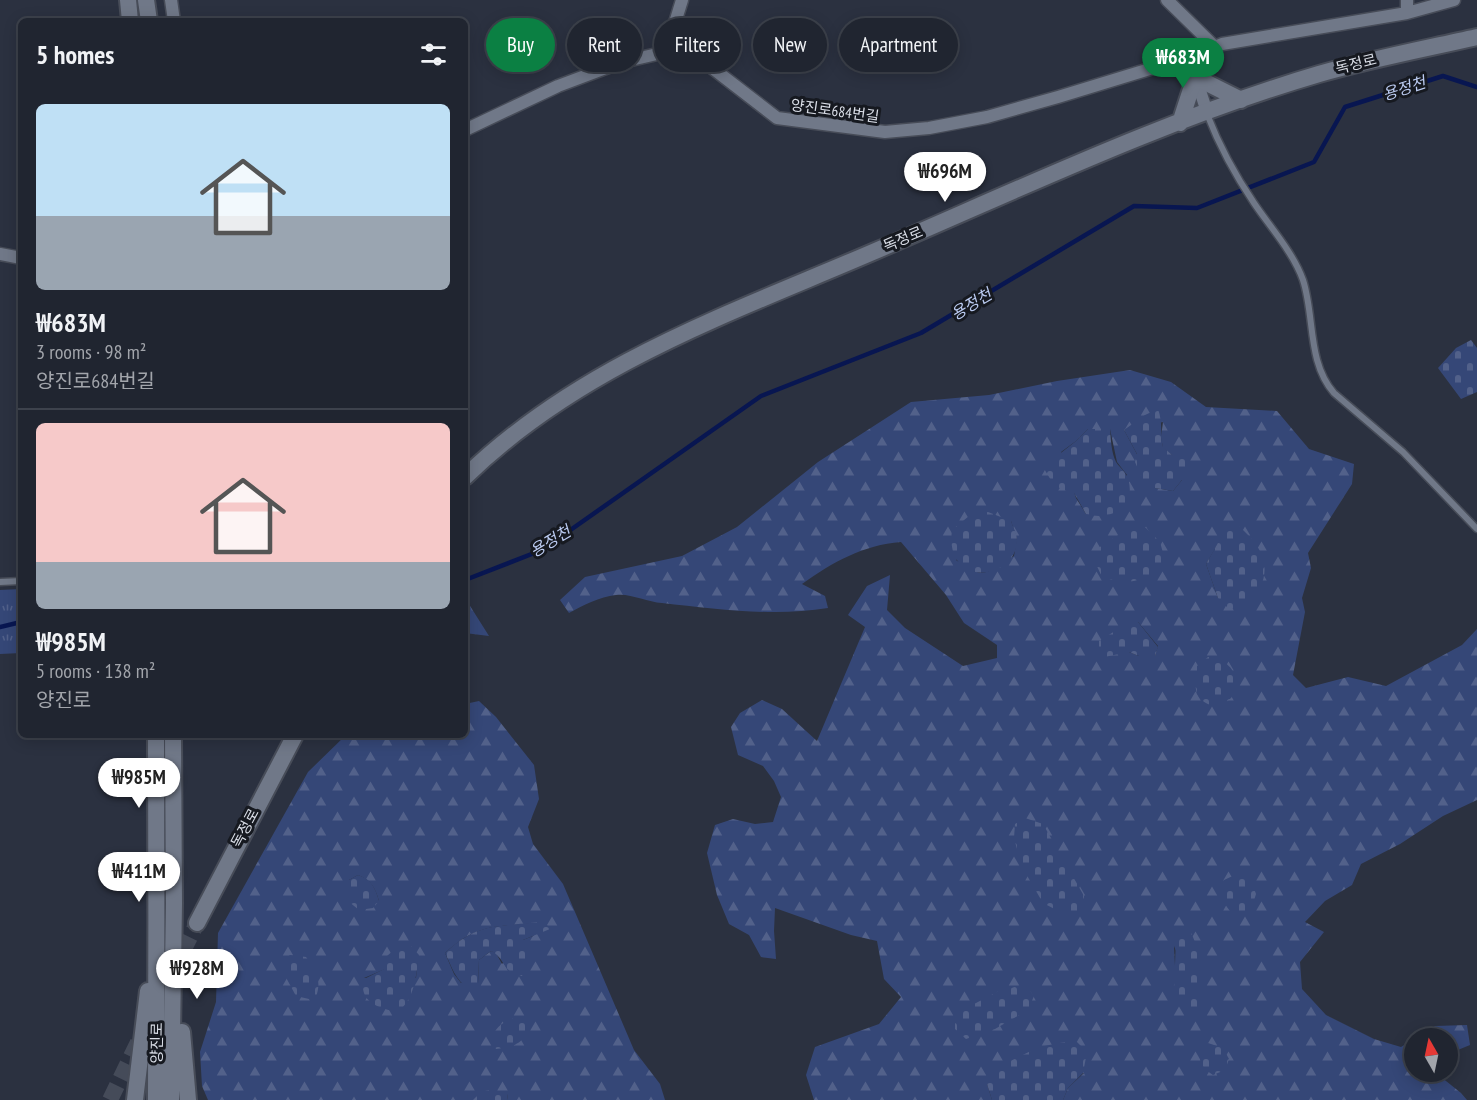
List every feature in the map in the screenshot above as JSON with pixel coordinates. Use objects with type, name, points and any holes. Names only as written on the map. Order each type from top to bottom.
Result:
[{"type":"street","points":[[128,0],[130,18]]},
{"type":"street","points":[[146,0],[148,18]]},
{"type":"street","points":[[171,0],[174,18]]},
{"type":"street","points":[[676,18],[682,0]]},
{"type":"street","points":[[1167,0],[1214,46]]},
{"type":"street","name":"양진로684번길","points":[[716,72],[777,118],[885,132],[929,128],[987,117],[1189,57],[1214,46],[1407,6],[1454,0]]},
{"type":"street","name":"독정로","points":[[468,474],[547,408],[631,358],[673,338],[1092,158],[1207,112],[1353,64],[1477,37]]},
{"type":"street","points":[[468,129],[558,86],[622,63],[654,55]]},
{"type":"street","points":[[1189,57],[1207,112]]},
{"type":"street","points":[[1195,76],[1241,100]]},
{"type":"street","points":[[1180,123],[1195,76]]},
{"type":"street","points":[[0,254],[18,257]]},
{"type":"street","name":"양진로","points":[[156,738],[156,1100]]},
{"type":"street","name":"양진로","points":[[171,1100],[174,903],[173,738]]},
{"type":"street","name":"독정로","points":[[197,923],[293,738]]},
{"type":"street","points":[[174,903],[182,1041],[188,1100]]},
{"type":"street","points":[[135,1100],[157,921]]},
{"type":"lane","points":[[1207,112],[1218,142],[1252,200],[1295,262],[1302,279],[1311,316],[1315,354],[1324,382],[1403,452],[1477,529]]},
{"type":"lane","points":[[0,582],[18,581]]},
{"type":"green space","points":[[1471,340],[1477,348],[1477,392],[1461,399],[1438,368],[1456,348]]},
{"type":"green space","points":[[1130,370],[1171,382],[1206,407],[1277,411],[1309,449],[1354,464],[1352,484],[1308,553],[1311,568],[1302,598],[1305,612],[1293,675],[1306,688],[1348,677],[1386,686],[1462,645],[1477,629],[1477,800],[1443,816],[1400,844],[1361,864],[1352,885],[1325,901],[1305,922],[1324,932],[1300,962],[1302,989],[1326,1015],[1374,1039],[1401,1047],[1404,1045],[1404,1082],[1447,1082],[1467,1100],[1063,1100],[1068,1088],[1084,1073],[987,1084],[992,1100],[814,1100],[806,1075],[815,1047],[879,1024],[901,997],[884,979],[877,941],[851,935],[775,908],[776,959],[761,957],[749,935],[729,924],[717,895],[707,853],[715,825],[733,819],[755,824],[773,822],[781,797],[774,781],[763,766],[738,755],[731,727],[740,713],[762,700],[782,709],[817,741],[865,627],[848,615],[867,586],[890,575],[887,610],[905,628],[963,666],[997,658],[997,645],[964,623],[946,595],[901,542],[874,547],[849,556],[802,584],[825,596],[828,608],[787,612],[745,611],[656,602],[621,595],[598,599],[569,613],[560,600],[585,577],[682,556],[737,527],[818,462],[911,402],[989,395],[1057,381]],"holes":[[[1163,422],[1161,437],[1163,448],[1172,455],[1182,480],[1173,491],[1155,488],[1124,430]],[[1088,429],[1110,429],[1117,462],[1127,475],[1086,514],[1076,498],[1061,452]],[[1011,521],[1017,539],[1014,556],[985,572],[973,571],[956,560]],[[1228,527],[1218,598],[1206,564]],[[1138,622],[1158,646],[1155,656],[1139,656],[1129,652]],[[1174,946],[1200,1009],[1175,966]]]},
{"type":"green space","points":[[1158,409],[1163,447],[1172,455],[1185,457],[1190,470],[1173,491],[1155,488],[1143,480],[1135,462],[1137,454],[1124,430]]},
{"type":"green space","points":[[1088,429],[1110,429],[1114,458],[1128,478],[1130,493],[1126,503],[1119,510],[1107,515],[1086,514],[1074,493],[1056,485],[1043,467]]},
{"type":"green space","points":[[988,512],[1011,521],[1017,538],[1014,553],[1006,563],[995,570],[982,572],[969,570],[959,563],[953,550],[952,530],[969,516]]},
{"type":"green space","points":[[1237,525],[1256,544],[1261,553],[1264,574],[1262,584],[1247,607],[1229,609],[1218,598],[1206,564],[1227,527]]},
{"type":"green space","points":[[1129,528],[1146,528],[1160,542],[1165,560],[1158,573],[1130,581],[1102,577],[1095,562],[1097,549]]},
{"type":"green space","points":[[18,589],[18,653],[0,654],[0,590]]},
{"type":"green space","points":[[468,603],[489,636],[468,633]]},
{"type":"green space","points":[[1138,622],[1158,647],[1155,656],[1139,656],[1129,652],[1104,657],[1099,648],[1099,641],[1123,626]]},
{"type":"green space","points":[[1208,657],[1229,666],[1239,686],[1231,698],[1219,708],[1204,702],[1197,693],[1197,666]]},
{"type":"green space","points":[[479,701],[496,717],[534,765],[539,799],[528,827],[533,844],[563,884],[634,1050],[660,1084],[665,1100],[508,1100],[507,1094],[473,1100],[208,1100],[202,1086],[200,1052],[216,1002],[218,933],[308,772],[343,738],[468,738],[468,703]],"holes":[[[358,875],[372,885],[379,901],[349,880]],[[544,922],[533,936],[523,940],[502,964],[496,953],[491,951],[479,960],[478,984],[461,983],[454,974],[445,953],[469,935],[492,927]],[[418,955],[416,978],[364,978]]]},
{"type":"green space","points":[[1025,818],[1043,824],[1084,896],[1082,909],[1066,915],[1043,903],[1022,867],[1014,838],[1015,824]]},
{"type":"green space","points":[[1237,874],[1250,877],[1256,894],[1251,910],[1232,914],[1222,900],[1224,880]]},
{"type":"green space","points":[[358,875],[369,881],[376,892],[379,901],[373,908],[359,910],[348,901],[349,880]]},
{"type":"green space","points":[[544,921],[550,929],[523,940],[526,958],[522,976],[511,972],[491,951],[479,960],[478,984],[469,989],[457,977],[445,953],[458,942],[480,930]]},
{"type":"green space","points":[[1190,931],[1198,950],[1202,979],[1200,1010],[1191,1011],[1174,995],[1176,934]]},
{"type":"green space","points":[[402,943],[410,945],[419,955],[411,994],[408,1001],[397,1012],[371,1002],[364,993],[363,987],[364,979],[384,969],[387,956]]},
{"type":"green space","points":[[290,955],[306,957],[313,966],[318,980],[316,997],[309,999],[296,996],[283,972],[282,961]]},
{"type":"green space","points":[[1025,984],[1034,996],[1028,1010],[995,1029],[966,1039],[955,1029],[955,1014],[997,992]]},
{"type":"green space","points":[[527,1016],[531,1025],[522,1040],[509,1047],[496,1049],[491,1040],[496,1029],[505,1022]]},
{"type":"green space","points":[[1467,1025],[1470,1045],[1458,1050],[1458,1028],[1432,1028]]},
{"type":"green space","points":[[1075,1040],[1087,1052],[1083,1073],[1068,1088],[1063,1100],[992,1100],[987,1084],[990,1071],[1039,1047]]},
{"type":"green space","points":[[1208,1043],[1223,1048],[1229,1059],[1225,1070],[1213,1075],[1206,1070],[1200,1060],[1200,1048]]},
{"type":"green space","points":[[489,1090],[507,1094],[508,1100],[473,1100],[481,1092]]},
{"type":"waterway","name":"용정천","points":[[468,579],[542,550],[761,396],[921,333],[1134,206],[1197,208],[1314,162],[1345,107],[1443,76],[1477,87]]},
{"type":"waterway","name":"용정천","points":[[0,627],[18,623]]},
{"type":"tunnel","points":[[172,973],[197,923]]},
{"type":"tunnel","points":[[110,1100],[141,1036]]}]
